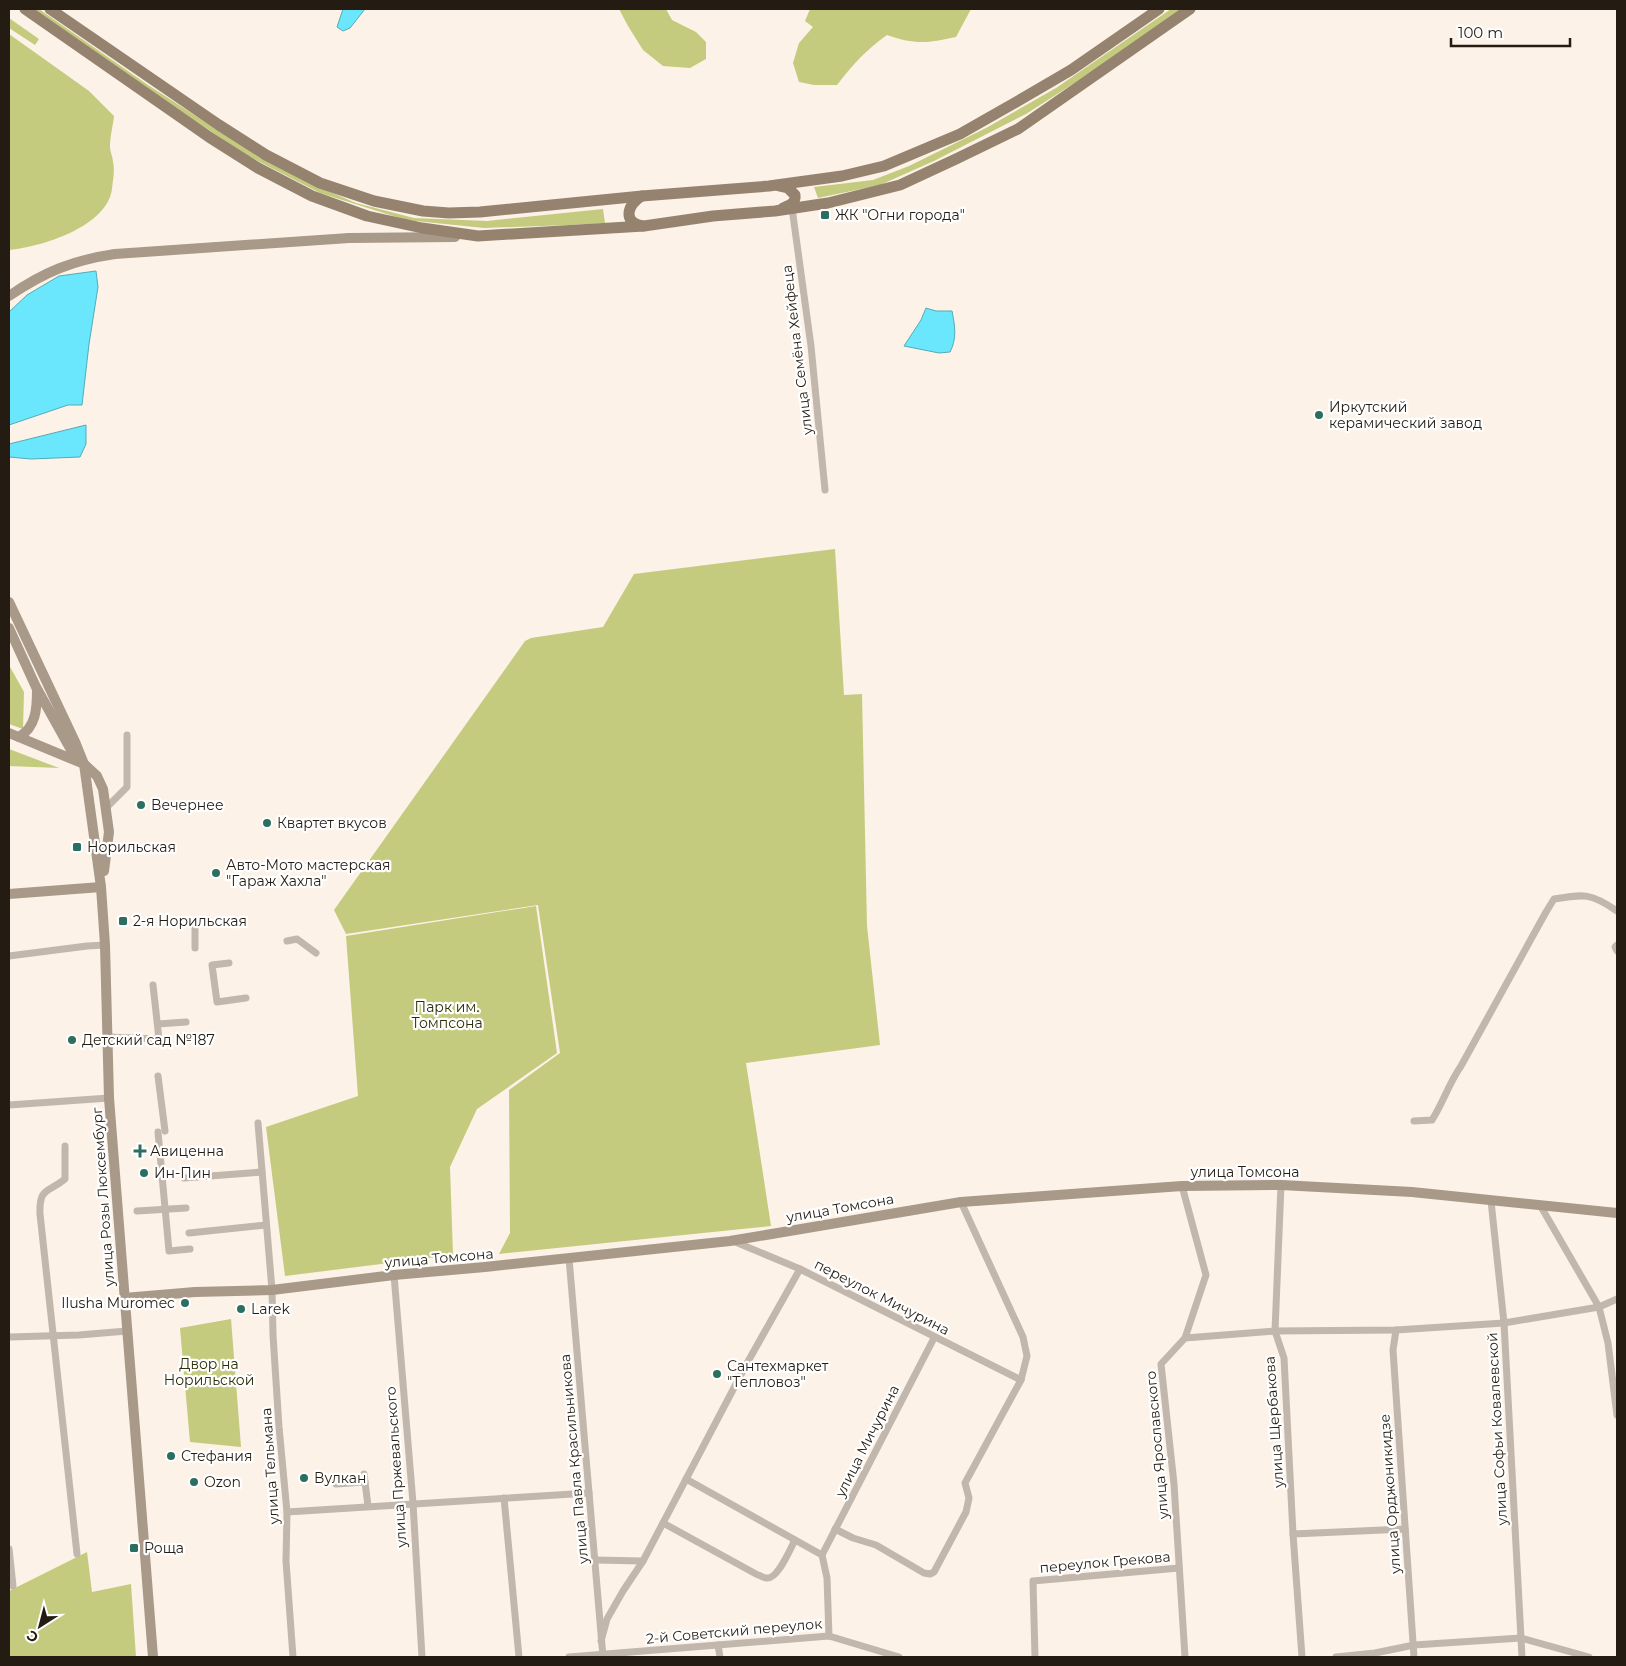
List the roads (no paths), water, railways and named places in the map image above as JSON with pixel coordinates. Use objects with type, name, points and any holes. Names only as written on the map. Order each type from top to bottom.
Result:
[{"type":"main road","points":[[25,9],[218,142],[258,168],[312,196],[367,216],[422,228],[478,236]]},
{"type":"main road","points":[[50,9],[219,125],[266,155],[320,183],[374,201],[423,211],[465,213],[769,186],[842,176],[872,169],[897,161],[960,134],[1071,70],[1159,9]]},
{"type":"main road","points":[[9,296],[28,283],[56,269],[86,258],[115,254],[349,238],[478,236],[644,226],[828,203],[900,185],[974,151],[1018,128],[1190,9]]},
{"type":"main road","points":[[769,186],[786,187],[792,190],[795,195],[793,203],[774,211]]},
{"type":"main road","points":[[642,196],[631,204],[629,216],[635,224],[644,226]]},
{"type":"main road","name":"улица Розы Люксембург","points":[[9,602],[84,764],[102,887],[109,1098],[153,1657]]},
{"type":"main road","points":[[9,894],[102,887],[109,832],[103,790],[97,776],[75,756],[36,686],[9,629],[21,626]]},
{"type":"main road","points":[[14,735],[26,733],[35,716],[37,708],[36,686]]},
{"type":"main road","points":[[14,735],[84,764]]},
{"type":"main road","name":"улица Томсона","points":[[124,1298],[195,1292],[272,1290],[394,1275],[730,1241],[961,1202],[1182,1186],[1281,1185],[1412,1192],[1562,1207]]},
{"type":"main road","points":[[1562,1207],[1617,1213]]},
{"type":"main road","points":[[1562,1207],[1617,1219]]},
{"type":"street","name":"улица Семёна Хейфеца","points":[[792,208],[811,346],[825,490]]},
{"type":"street","points":[[106,808],[127,787],[126,736]]},
{"type":"street","points":[[1414,1121],[1432,1120],[1436,1114],[1451,1080],[1461,1066],[1554,900],[1584,895],[1602,901],[1617,911]]},
{"type":"street","points":[[195,920],[195,948]]},
{"type":"street","points":[[287,942],[297,939],[316,953]]},
{"type":"street","points":[[9,956],[105,945]]},
{"type":"street","points":[[1617,945],[1615,947],[1617,951]]},
{"type":"street","points":[[229,963],[212,965],[217,1002],[246,998]]},
{"type":"street","points":[[108,1036],[159,1039],[153,985]]},
{"type":"street","points":[[158,1024],[186,1022]]},
{"type":"street","points":[[158,1076],[169,1251],[190,1250]]},
{"type":"street","points":[[9,1105],[109,1098]]},
{"type":"street","name":"улица Тельмана","points":[[258,1123],[272,1290],[279,1427],[287,1512],[286,1561],[293,1657]]},
{"type":"street","points":[[65,1146],[65,1179],[47,1190],[39,1201],[77,1554]]},
{"type":"street","points":[[184,1178],[262,1172]]},
{"type":"street","name":"улица Щербакова","points":[[1281,1185],[1275,1331],[1284,1358],[1293,1534],[1302,1657]]},
{"type":"street","name":"улица Ярославского","points":[[1182,1186],[1206,1275],[1185,1338],[1161,1364],[1174,1484],[1185,1657]]},
{"type":"street","name":"улица Софьи Ковалевской","points":[[1491,1201],[1504,1322],[1522,1657]]},
{"type":"street","points":[[835,1529],[853,1538],[876,1545],[924,1573],[930,1574],[934,1572],[966,1512],[969,1498],[965,1483],[1020,1380],[1027,1356],[1023,1337],[961,1202]]},
{"type":"street","points":[[1540,1205],[1599,1307],[1608,1343],[1617,1415]]},
{"type":"street","points":[[137,1211],[186,1208]]},
{"type":"street","points":[[189,1233],[266,1225]]},
{"type":"street","name":"переулок Мичурина","points":[[730,1241],[800,1269],[1020,1380]]},
{"type":"street","name":"улица Павла Красильникова","points":[[569,1258],[603,1656]]},
{"type":"street","points":[[601,1641],[608,1619],[623,1590],[643,1561],[746,1365],[800,1269]]},
{"type":"street","name":"улица Пржевальского","points":[[394,1275],[413,1503],[422,1657]]},
{"type":"street","points":[[1185,1338],[1275,1331],[1396,1330],[1504,1322],[1599,1307],[1617,1299]]},
{"type":"street","name":"улица Орджоникидзе","points":[[1396,1330],[1393,1350],[1414,1657]]},
{"type":"street","points":[[9,1337],[127,1331]]},
{"type":"street","name":"улица Мичурина","points":[[822,1555],[934,1338]]},
{"type":"street","points":[[336,1484],[365,1478],[368,1506]]},
{"type":"street","points":[[686,1479],[822,1555],[826,1578],[829,1636]]},
{"type":"street","points":[[287,1512],[589,1493]]},
{"type":"street","points":[[504,1498],[519,1657]]},
{"type":"street","points":[[663,1523],[756,1574],[767,1578],[774,1576],[778,1572],[795,1540]]},
{"type":"street","points":[[1293,1534],[1405,1529]]},
{"type":"street","points":[[9,1549],[13,1586]]},
{"type":"street","points":[[595,1560],[643,1561]]},
{"type":"street","name":"переулок Грекова","points":[[1035,1657],[1034,1582],[1179,1568]]},
{"type":"street","name":"2-й Советский переулок","points":[[569,1657],[603,1656],[829,1636],[899,1657]]},
{"type":"street","points":[[1336,1657],[1375,1653],[1414,1645],[1520,1638],[1589,1657]]},
{"type":"street","points":[[718,1645],[720,1657]]},
{"type":"water","points":[[343,9],[365,9],[350,28],[343,31],[337,27]]},
{"type":"water","points":[[96,271],[98,287],[82,405],[68,405],[9,425],[9,312],[27,295],[59,276]]},
{"type":"water","points":[[926,308],[936,311],[952,311],[955,332],[950,352],[939,353],[904,346],[921,320]]},
{"type":"water","points":[[86,425],[86,444],[80,457],[31,459],[9,457],[9,444]]},
{"type":"place","name":"ЖК \"Огни города\"","points":[[825,215]]},
{"type":"place","name":"Иркутский керамический завод","points":[[1319,415]]},
{"type":"place","name":"Вечернее","points":[[141,805]]},
{"type":"place","name":"Квартет вкусов","points":[[267,823]]},
{"type":"place","name":"Норильская","points":[[77,847]]},
{"type":"place","name":"Авто-Мото мастерская \"Гараж Хахла\"","points":[[216,873]]},
{"type":"place","name":"2-я Норильская","points":[[123,921]]},
{"type":"place","name":"Детский сад №187","points":[[72,1040]]},
{"type":"place","name":"Авиценна","points":[[140,1151]]},
{"type":"place","name":"Ин-Пин","points":[[144,1173]]},
{"type":"place","name":"Ilusha Muromec","points":[[185,1303]]},
{"type":"place","name":"Larek","points":[[241,1309]]},
{"type":"place","name":"Сантехмаркет \"Тепловоз\"","points":[[717,1374]]},
{"type":"place","name":"Стефания","points":[[171,1456]]},
{"type":"place","name":"Вулкан","points":[[304,1478]]},
{"type":"place","name":"Ozon","points":[[194,1482]]},
{"type":"place","name":"Роща","points":[[134,1548]]},
{"type":"park label","name":"Парк им. Томпсона","points":[[447,1016]]},
{"type":"park label","name":"Двор на Норильской","points":[[209,1372]]}]
